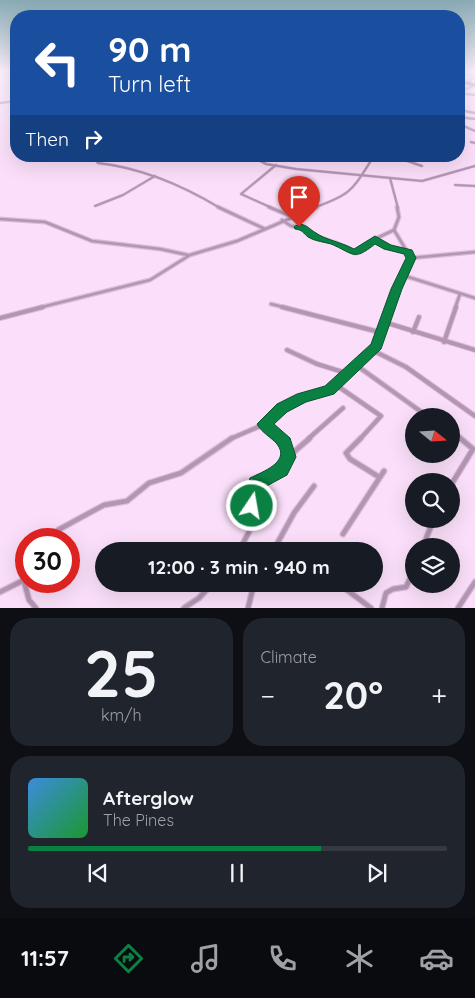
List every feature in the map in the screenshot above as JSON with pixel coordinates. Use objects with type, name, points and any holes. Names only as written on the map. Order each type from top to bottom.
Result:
[{"type":"street","points":[[465,126],[475,131]]},
{"type":"street","points":[[472,129],[475,126]]},
{"type":"street","points":[[97,162],[117,165],[155,176],[195,193],[225,211],[265,229]]},
{"type":"street","points":[[262,162],[322,172],[426,181],[475,166]]},
{"type":"street","points":[[0,318],[150,280],[190,255],[231,243],[291,216],[346,195],[370,162]]},
{"type":"street","points":[[410,162],[422,166]]},
{"type":"street","points":[[276,165],[241,194],[291,216]]},
{"type":"street","points":[[95,206],[123,195],[155,176]]},
{"type":"street","points":[[282,220],[291,226],[305,228],[312,235],[336,243],[355,253],[360,252],[375,239],[394,230],[400,214],[390,187],[390,178]]},
{"type":"street","points":[[455,185],[475,186]]},
{"type":"street","points":[[0,219],[45,222],[69,230],[92,242],[160,249],[190,255]]},
{"type":"street","points":[[394,230],[411,258]]},
{"type":"street","points":[[375,239],[388,247],[408,252]]},
{"type":"street","points":[[411,258],[475,252]]},
{"type":"street","points":[[62,528],[104,505],[126,501],[149,483],[181,473],[236,434],[265,424],[282,408],[302,398],[324,393],[336,385],[377,346],[402,275],[411,258]]},
{"type":"street","points":[[402,275],[475,298]]},
{"type":"street","points":[[444,342],[460,294]]},
{"type":"street","points":[[271,304],[382,333]]},
{"type":"street","points":[[413,332],[419,317]]},
{"type":"street","points":[[384,322],[475,350]]},
{"type":"street","points":[[287,350],[317,364],[346,374]]},
{"type":"street","points":[[372,350],[406,367],[475,416]]},
{"type":"street","points":[[356,365],[416,408]]},
{"type":"street","points":[[336,385],[381,416],[346,453],[350,459],[379,477]]},
{"type":"street","points":[[244,542],[252,526],[254,486],[260,480],[282,470],[288,457],[343,408]]},
{"type":"street","points":[[265,424],[285,442],[288,457]]},
{"type":"street","points":[[458,473],[473,449],[460,438]]},
{"type":"street","points":[[343,534],[384,471]]},
{"type":"street","points":[[279,542],[294,513],[314,486]]},
{"type":"street","points":[[458,608],[475,582]]},
{"type":"street","points":[[0,592],[15,585]]},
{"type":"street","points":[[382,608],[386,593],[393,589],[405,587]]},
{"type":"street","points":[[184,608],[205,592]]},
{"type":"street","points":[[248,608],[252,592]]},
{"type":"street","points":[[350,592],[371,608]]},
{"type":"street","points":[[28,593],[29,600],[36,608]]},
{"type":"route","points":[[252,506],[255,484],[282,470],[288,457],[288,448],[285,442],[265,424],[282,408],[302,398],[330,390],[377,346],[396,289],[411,258],[408,252],[388,247],[375,239],[360,252],[352,252],[336,243],[309,234],[305,228],[299,227]]}]
